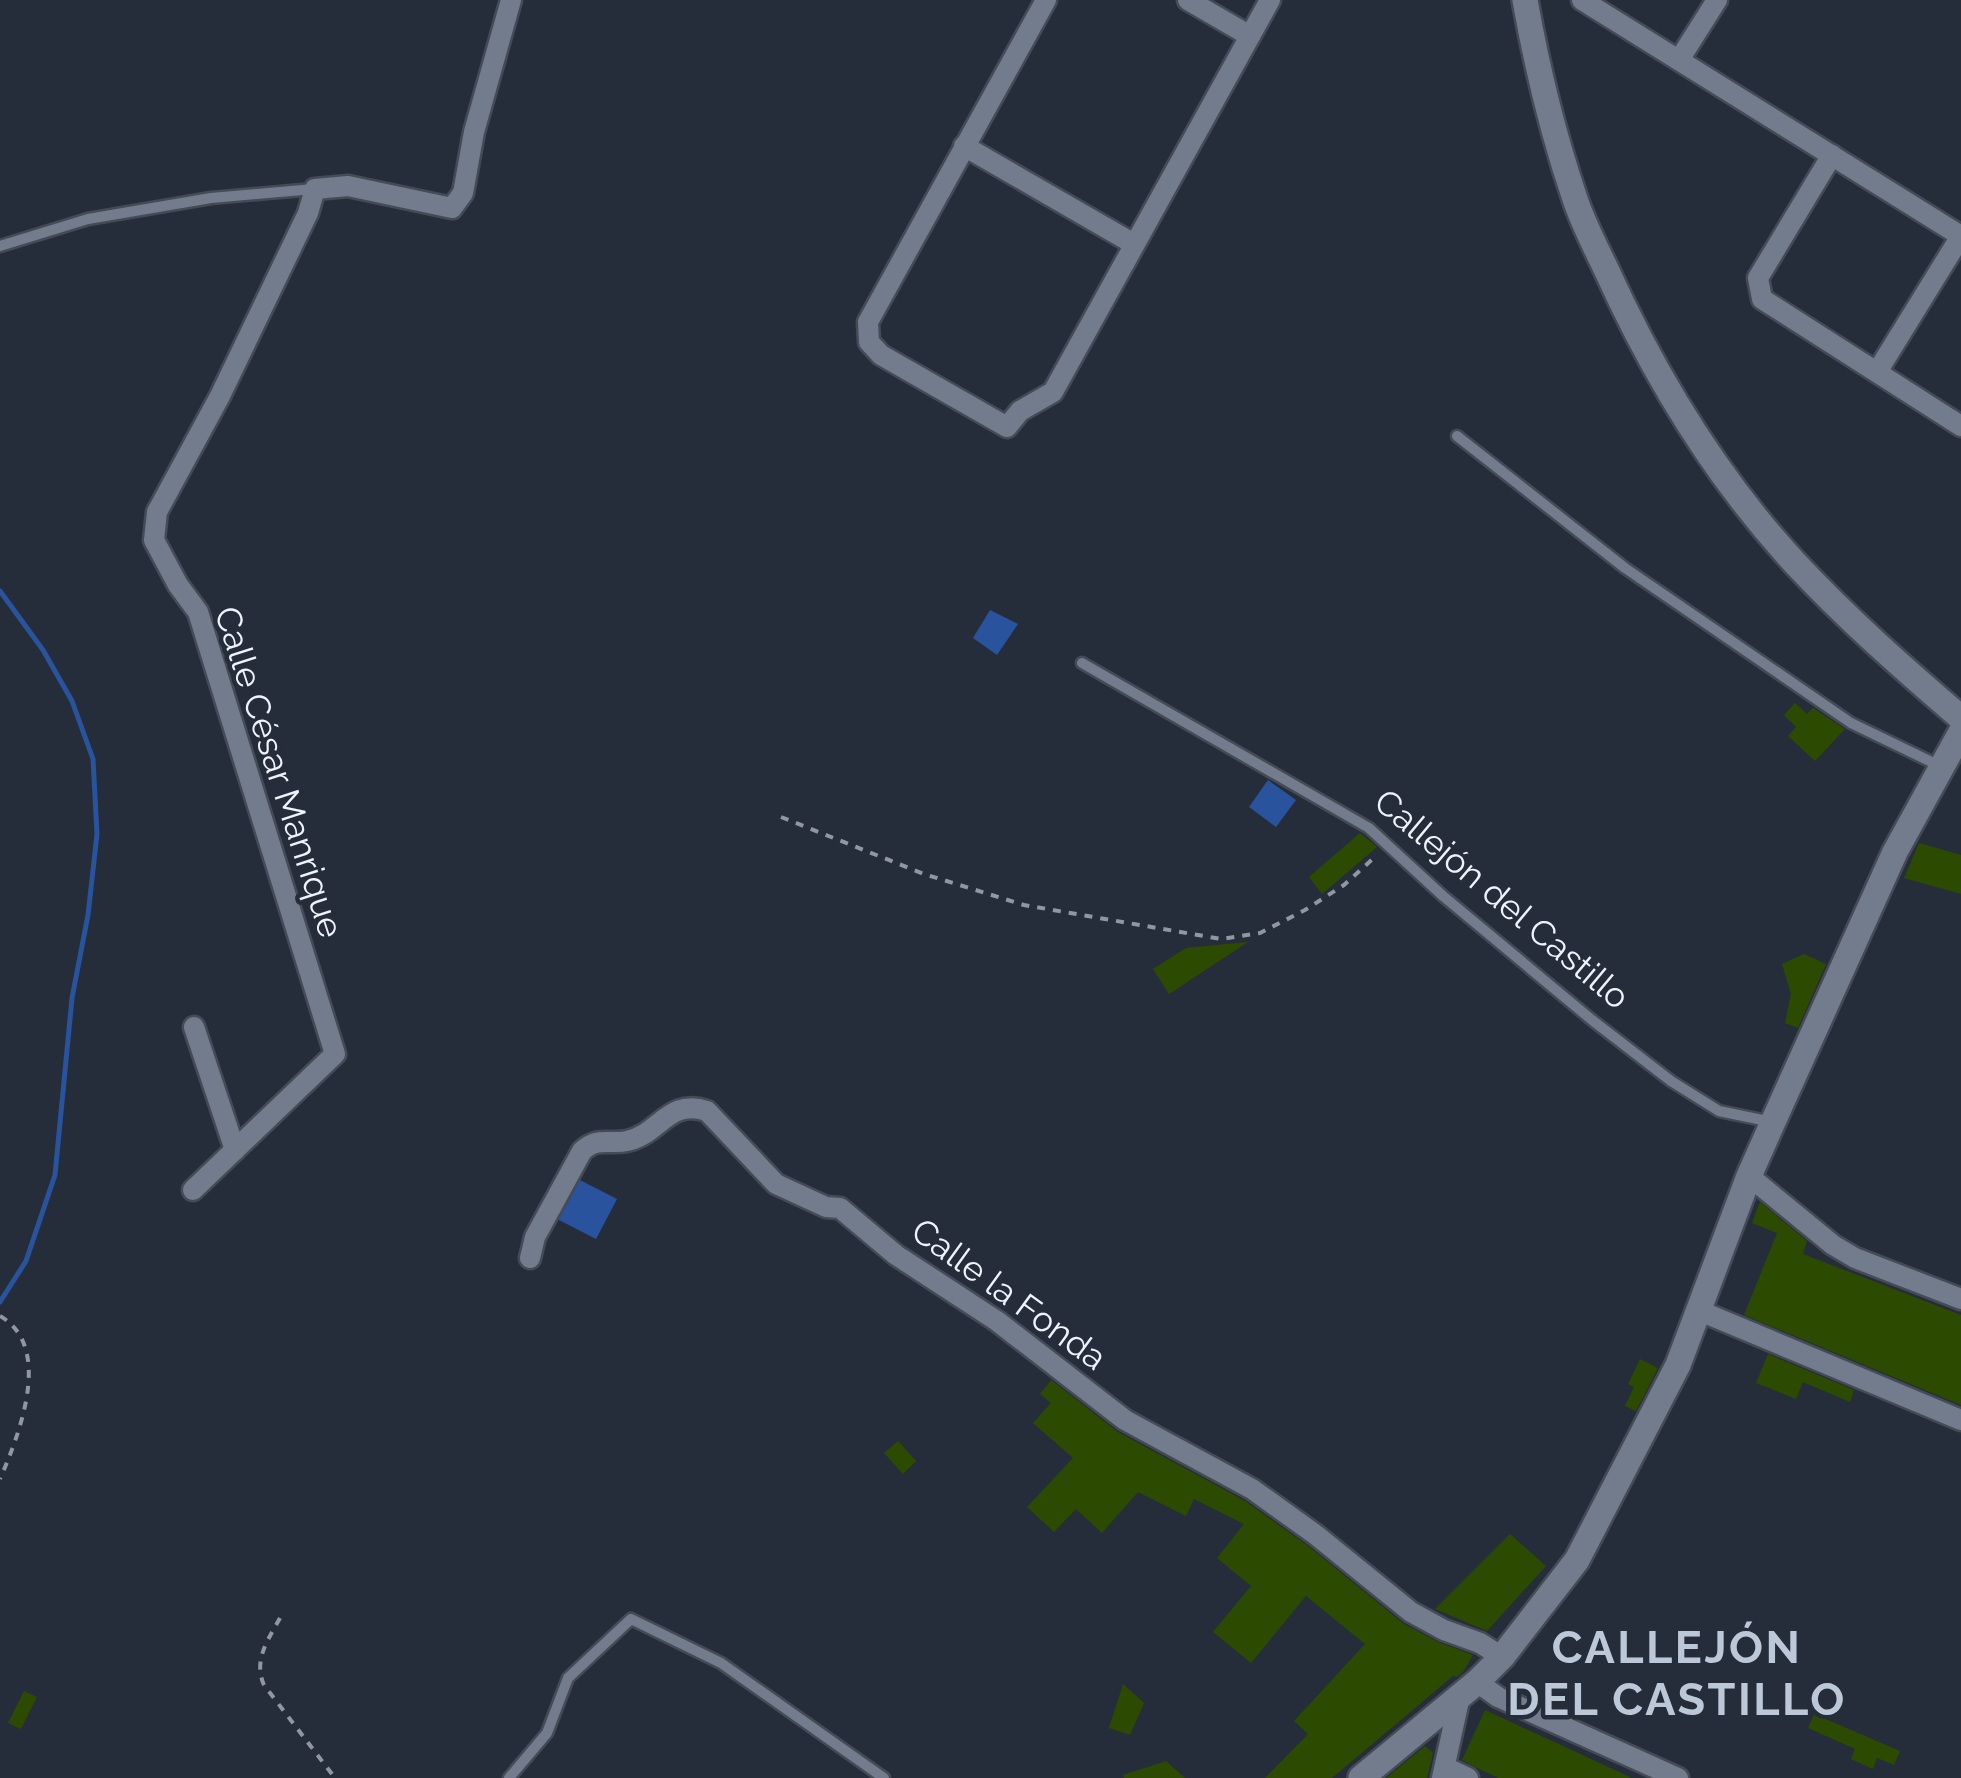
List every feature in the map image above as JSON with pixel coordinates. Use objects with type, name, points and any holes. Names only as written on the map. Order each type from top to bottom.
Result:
[{"type":"street","points":[[315,189],[348,186],[452,208],[463,193],[474,132],[512,0]]},
{"type":"street","points":[[1046,0],[868,322],[869,342],[881,355],[1007,427],[1020,411],[1053,392],[1270,0]]},
{"type":"street","points":[[1188,0],[1250,36]]},
{"type":"street","points":[[1525,0],[1542,93],[1576,204],[1631,325],[1664,386],[1742,501],[1794,562],[1961,718]]},
{"type":"street","points":[[1582,0],[1961,236],[1876,372]]},
{"type":"street","points":[[1678,60],[1717,0]]},
{"type":"street","points":[[964,146],[1134,244]]},
{"type":"street","points":[[1832,155],[1758,278],[1762,300],[1961,426]]},
{"type":"street","name":"Calle César Manrique","points":[[235,1150],[334,1054],[198,612],[154,540],[157,512],[220,396],[308,214],[315,189]]},
{"type":"street","points":[[1360,1778],[1469,1689],[1502,1656],[1577,1560],[1670,1382],[1772,1122],[1895,852],[1961,732]]},
{"type":"street","points":[[193,1190],[235,1150],[194,1028]]},
{"type":"street","name":"Calle la Fonda","points":[[530,1258],[535,1237],[582,1152],[592,1143],[627,1141],[681,1108],[692,1106],[706,1111],[776,1184],[826,1207],[840,1208],[896,1254],[998,1320],[1125,1420],[1252,1489],[1316,1535],[1410,1612],[1444,1630],[1480,1642],[1502,1656]]},
{"type":"street","points":[[1749,1176],[1833,1245],[1855,1258],[1961,1298]]},
{"type":"street","points":[[1700,1311],[1961,1420]]},
{"type":"street","points":[[1468,1778],[1443,1772],[1469,1689]]},
{"type":"street","points":[[1469,1689],[1498,1697],[1678,1778]]},
{"type":"lane","points":[[0,246],[88,219],[211,198],[315,189]]},
{"type":"lane","points":[[1458,436],[1625,568],[1834,712],[1942,767]]},
{"type":"lane","name":"Callejón del Castillo","points":[[1082,663],[1369,828],[1577,1008],[1671,1081],[1719,1112],[1772,1122]]},
{"type":"lane","points":[[508,1778],[547,1734],[568,1678],[631,1619],[722,1663],[884,1778]]},
{"type":"path","points":[[781,816],[924,874],[1024,905],[1221,939],[1260,933],[1305,910],[1344,885],[1388,845]]},
{"type":"path","points":[[0,1316],[12,1324],[29,1357],[28,1397],[0,1479]]},
{"type":"path","points":[[280,1618],[262,1651],[259,1674],[335,1778]]},
{"type":"water","points":[[990,610],[1018,624],[997,655],[973,638]]},
{"type":"water","points":[[1268,780],[1296,800],[1276,827],[1249,807]]},
{"type":"water","points":[[578,1179],[617,1199],[596,1239],[557,1219]]},
{"type":"building","points":[[1795,703],[1807,714],[1813,708],[1845,729],[1815,761],[1788,736],[1796,727],[1784,715]]},
{"type":"building","points":[[1360,833],[1377,847],[1322,894],[1309,877]]},
{"type":"building","points":[[1919,843],[1961,855],[1961,894],[1904,878]]},
{"type":"building","points":[[1248,942],[1169,994],[1153,969],[1186,948]]},
{"type":"building","points":[[1804,954],[1826,964],[1798,1028],[1785,1023],[1791,994],[1782,964]]},
{"type":"building","points":[[1760,1202],[1807,1241],[1803,1254],[1961,1315],[1961,1405],[1744,1315],[1777,1233],[1752,1223]]},
{"type":"building","points":[[1768,1354],[1854,1390],[1850,1402],[1803,1382],[1796,1399],[1756,1383]]},
{"type":"building","points":[[1640,1359],[1658,1368],[1636,1411],[1625,1406],[1634,1387],[1628,1384]]},
{"type":"building","points":[[1051,1380],[1118,1432],[1245,1501],[1404,1624],[1473,1655],[1463,1672],[1453,1676],[1332,1778],[1265,1778],[1308,1734],[1294,1721],[1365,1644],[1306,1596],[1251,1663],[1213,1632],[1251,1586],[1217,1558],[1244,1524],[1194,1499],[1186,1516],[1138,1492],[1102,1533],[1076,1509],[1054,1532],[1027,1507],[1073,1458],[1033,1423],[1051,1403],[1040,1394]]},
{"type":"building","points":[[898,1441],[916,1461],[903,1474],[884,1453]]},
{"type":"building","points":[[1510,1534],[1546,1566],[1487,1631],[1435,1609]]},
{"type":"building","points":[[1123,1684],[1144,1703],[1130,1735],[1109,1728]]},
{"type":"building","points":[[24,1691],[37,1697],[21,1729],[8,1723]]},
{"type":"building","points":[[1485,1710],[1632,1778],[1499,1778],[1477,1768],[1462,1760]]},
{"type":"building","points":[[1814,1714],[1900,1751],[1894,1765],[1877,1758],[1873,1769],[1851,1759],[1855,1749],[1808,1728]]},
{"type":"building","points":[[1425,1746],[1433,1753],[1427,1778],[1386,1778]]},
{"type":"building","points":[[1166,1761],[1185,1778],[1124,1778],[1123,1775]]},
{"type":"waterway","points":[[0,591],[43,650],[72,701],[93,759],[97,834],[88,915],[72,998],[55,1175],[26,1261],[0,1302]]},
{"type":"district","name":"CALLEJÓN DEL CASTILLO","points":[[1677,1673]]}]
